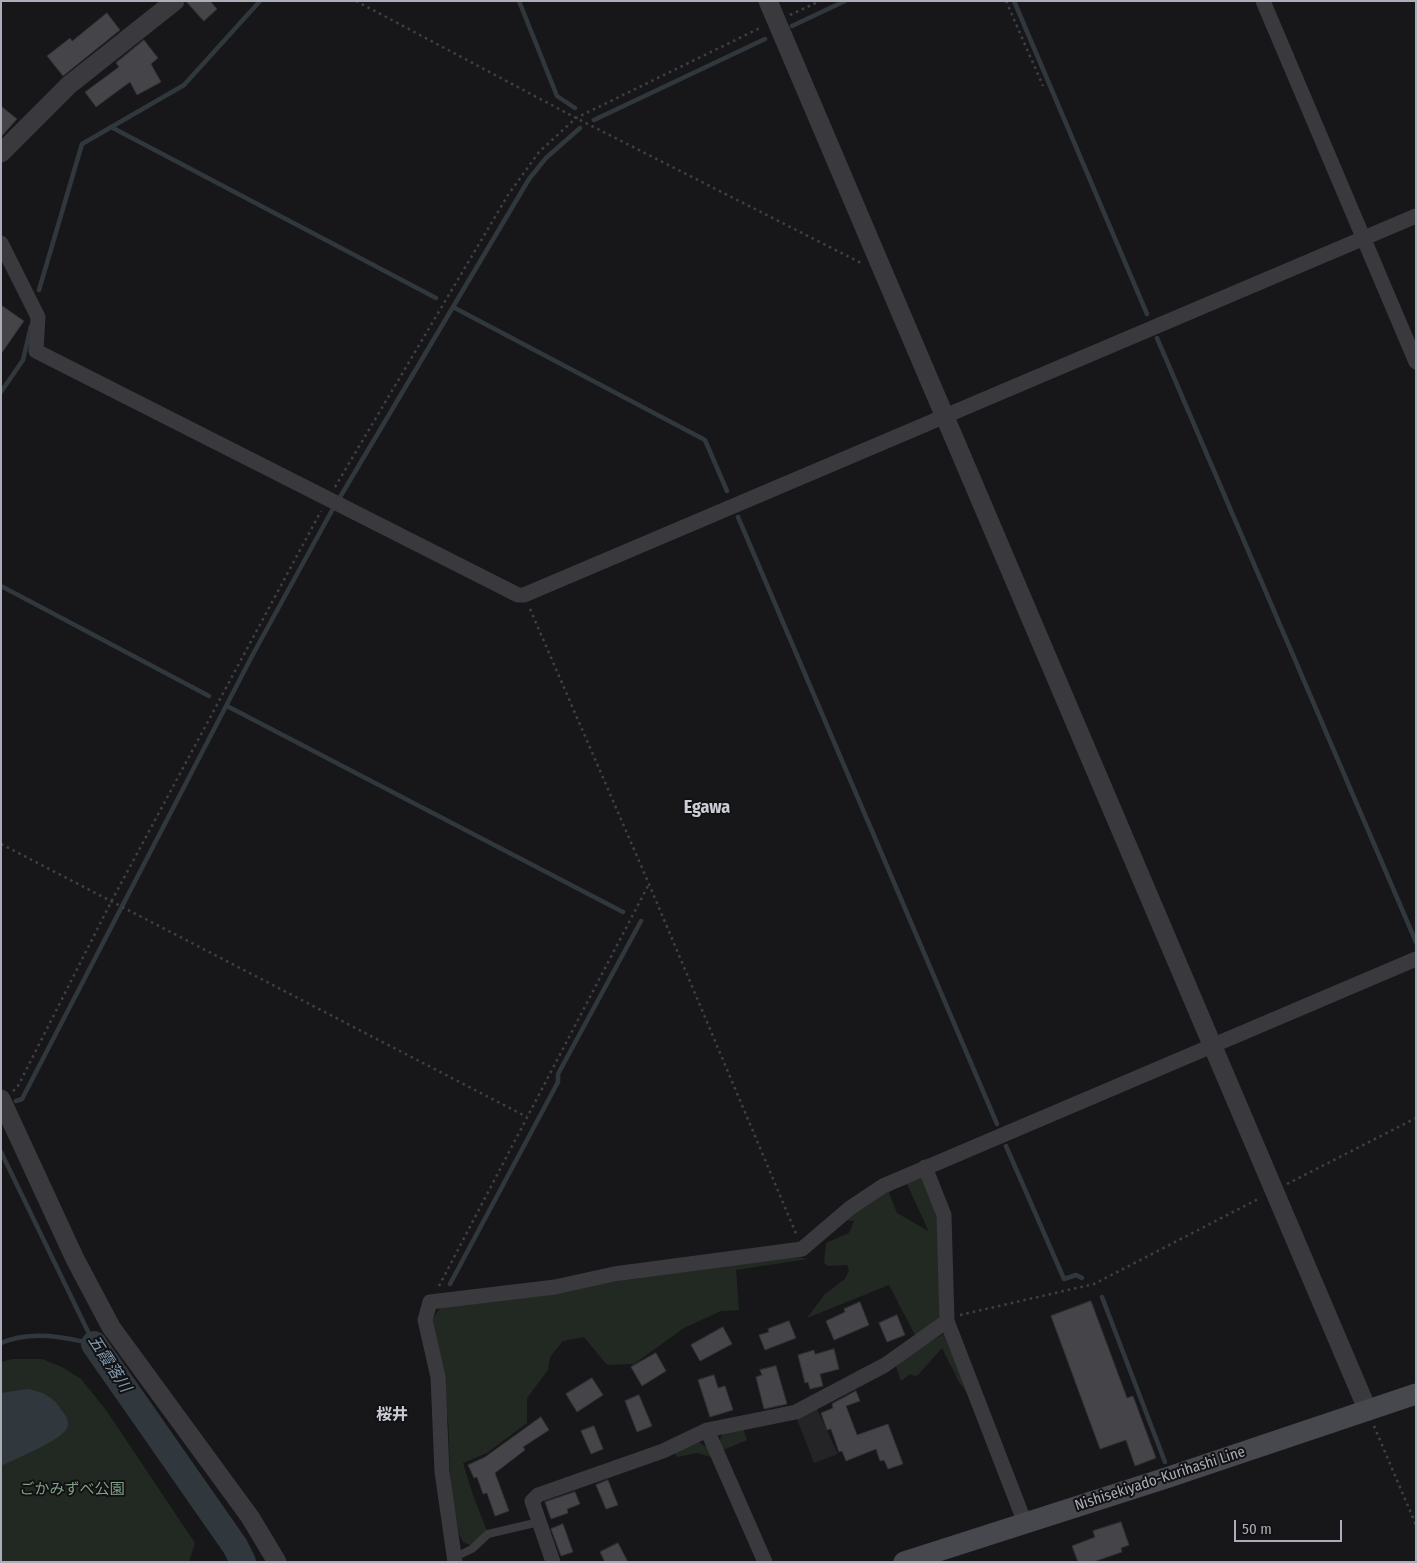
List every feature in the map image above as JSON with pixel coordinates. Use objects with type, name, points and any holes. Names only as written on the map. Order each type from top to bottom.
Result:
[{"type":"main road","name":"Nishisekiyado-Kurihashi Line","points":[[904,1562],[1416,1394]]},
{"type":"street","points":[[1,153],[69,85],[175,1]]},
{"type":"street","points":[[768,1],[1368,1411]]},
{"type":"street","points":[[1262,1],[1416,362]]},
{"type":"street","points":[[1,243],[38,317],[36,351],[509,593],[524,595],[1416,216]]},
{"type":"street","points":[[455,1559],[442,1472],[438,1377],[425,1320],[430,1302],[555,1287],[614,1274],[802,1249],[850,1208],[882,1186],[1416,959]]},
{"type":"street","points":[[1,1099],[75,1259],[111,1327],[250,1517],[277,1562]]},
{"type":"street","points":[[925,1167],[944,1215],[947,1321],[1025,1523]]},
{"type":"street","points":[[553,1562],[532,1501],[538,1494],[663,1451],[707,1430],[796,1412],[885,1365],[947,1321]]},
{"type":"street","points":[[707,1430],[765,1562]]},
{"type":"lane","points":[[455,1559],[472,1549],[488,1534],[517,1525],[540,1522]]},
{"type":"path","points":[[356,1],[576,118],[870,268],[881,266]]},
{"type":"path","points":[[1006,1],[1043,86]]},
{"type":"path","points":[[524,595],[649,884],[802,1249]]},
{"type":"path","points":[[1,844],[527,1117]]},
{"type":"path","points":[[430,1302],[649,884]]},
{"type":"path","points":[[947,1321],[966,1313],[1094,1284],[1416,1118]]},
{"type":"path","points":[[1368,1411],[1416,1525]]},
{"type":"shaded area","points":[[28,1389],[43,1394],[59,1406],[67,1419],[67,1428],[57,1438],[1,1466],[1,1393]]},
{"type":"shaded area","points":[[815,1405],[838,1454],[814,1463],[796,1417]]},
{"type":"green space","points":[[917,1175],[927,1181],[938,1209],[941,1313],[936,1323],[917,1339],[889,1285],[807,1318],[825,1294],[845,1279],[849,1270],[847,1265],[828,1266],[824,1263],[826,1243],[849,1233],[854,1221],[840,1220],[851,1211]],"holes":[[[907,1184],[928,1230],[897,1213],[889,1193],[897,1187]]]},
{"type":"green space","points":[[792,1256],[808,1259],[736,1270],[739,1310],[721,1311],[684,1328],[634,1364],[607,1365],[584,1337],[563,1341],[550,1357],[548,1370],[527,1398],[527,1423],[487,1453],[463,1463],[487,1531],[472,1546],[463,1542],[459,1534],[451,1493],[448,1419],[430,1322],[441,1307]]},
{"type":"green space","points":[[945,1333],[971,1398],[959,1382],[942,1348],[918,1375],[910,1374],[901,1381],[895,1363]]},
{"type":"green space","name":"ごかみずべ公園","points":[[13,1359],[42,1359],[62,1367],[81,1379],[106,1410],[195,1543],[189,1562],[1,1562],[1,1362]]},
{"type":"green space","points":[[743,1428],[747,1440],[723,1450],[719,1443],[722,1434]]},
{"type":"green space","points":[[699,1442],[709,1449],[714,1458],[697,1453],[677,1457],[673,1451]]},
{"type":"building","points":[[186,1],[210,1],[217,9],[204,21]]},
{"type":"building","points":[[107,13],[120,30],[63,76],[47,56],[70,38],[72,41]]},
{"type":"building","points":[[144,40],[158,58],[151,64],[161,82],[137,95],[130,82],[96,107],[85,92],[119,67],[116,63]]},
{"type":"building","points":[[1,106],[17,119],[1,137]]},
{"type":"building","points":[[1,305],[24,321],[1,354]]},
{"type":"building","points":[[1091,1301],[1127,1398],[1133,1396],[1156,1458],[1135,1466],[1126,1440],[1100,1449],[1051,1316]]},
{"type":"building","points":[[860,1302],[869,1325],[834,1340],[826,1321],[845,1312],[844,1309]]},
{"type":"building","points":[[897,1315],[905,1335],[887,1342],[879,1323]]},
{"type":"building","points":[[789,1321],[796,1338],[765,1350],[759,1335],[769,1332],[768,1329]]},
{"type":"building","points":[[723,1327],[732,1344],[700,1361],[691,1345]]},
{"type":"building","points":[[834,1349],[839,1369],[820,1374],[823,1386],[810,1389],[808,1382],[805,1383],[798,1355],[814,1350],[815,1354]]},
{"type":"building","points":[[656,1353],[666,1371],[642,1386],[631,1367]]},
{"type":"building","points":[[776,1366],[787,1404],[764,1409],[756,1377],[762,1375],[760,1370]]},
{"type":"building","points":[[714,1375],[718,1388],[725,1386],[733,1410],[710,1417],[698,1380]]},
{"type":"building","points":[[592,1378],[603,1395],[577,1412],[566,1394]]},
{"type":"building","points":[[856,1391],[860,1401],[846,1406],[857,1435],[888,1424],[903,1464],[888,1469],[884,1460],[880,1461],[876,1449],[846,1461],[842,1451],[839,1452],[831,1429],[827,1430],[821,1413],[833,1408],[832,1404]]},
{"type":"building","points":[[639,1395],[652,1426],[637,1432],[625,1401]]},
{"type":"building","points":[[541,1417],[549,1430],[523,1447],[525,1450],[495,1473],[509,1511],[495,1516],[487,1493],[483,1494],[477,1477],[474,1478],[468,1465],[485,1457]]},
{"type":"building","points":[[594,1426],[603,1449],[591,1454],[581,1431]]},
{"type":"building","points":[[608,1480],[618,1505],[606,1509],[596,1485]]},
{"type":"building","points":[[575,1492],[580,1504],[567,1509],[568,1513],[551,1519],[545,1502]]},
{"type":"building","points":[[1121,1522],[1129,1545],[1121,1548],[1122,1552],[1093,1562],[1078,1562],[1072,1546],[1095,1537],[1093,1531]]},
{"type":"building","points":[[563,1524],[573,1552],[561,1556],[551,1529]]},
{"type":"building","points":[[618,1543],[628,1562],[605,1562],[600,1552]]},
{"type":"waterway","points":[[39,290],[82,144],[184,85],[260,1]]},
{"type":"waterway","points":[[519,1],[557,96],[575,108]]},
{"type":"waterway","points":[[792,26],[845,1]]},
{"type":"waterway","points":[[1014,1],[1147,314]]},
{"type":"waterway","points":[[594,120],[765,39]]},
{"type":"waterway","points":[[111,127],[436,298]]},
{"type":"waterway","points":[[16,1101],[22,1099],[252,656],[330,514],[529,179],[546,158],[580,128]]},
{"type":"waterway","points":[[453,307],[705,440],[727,491]]},
{"type":"waterway","points":[[1,392],[23,360],[31,326]]},
{"type":"waterway","points":[[1157,338],[1416,942]]},
{"type":"waterway","points":[[738,517],[997,1124]]},
{"type":"waterway","points":[[1,586],[209,696]]},
{"type":"waterway","points":[[227,706],[623,912]]},
{"type":"waterway","points":[[450,1284],[558,1082],[558,1074],[641,921]]},
{"type":"waterway","points":[[1006,1146],[1064,1279],[1076,1275],[1082,1278]]},
{"type":"waterway","name":"五霞落川","points":[[1,1152],[94,1344]]},
{"type":"waterway","points":[[1102,1297],[1165,1462]]},
{"type":"waterway","points":[[1,1343],[24,1337],[48,1336],[94,1344]]},
{"type":"waterway","name":"五霞落川","points":[[94,1344],[235,1546],[243,1562]]},
{"type":"district","name":"Egawa","points":[[707,808]]},
{"type":"district","name":"桜井","points":[[392,1416]]}]
